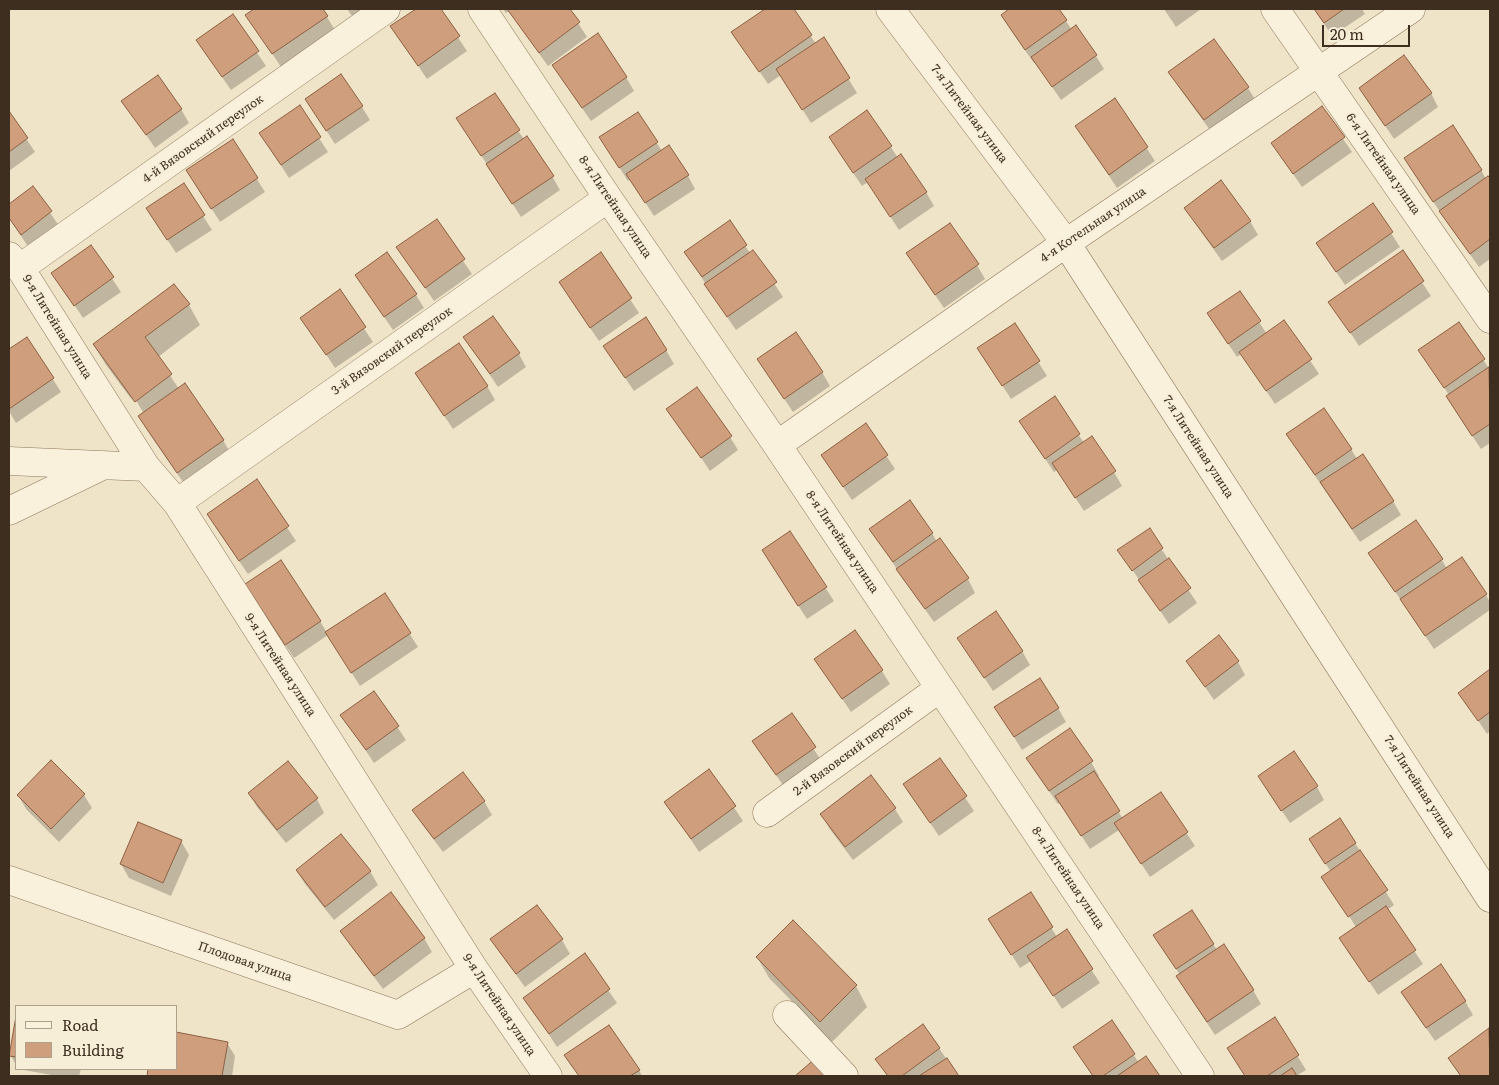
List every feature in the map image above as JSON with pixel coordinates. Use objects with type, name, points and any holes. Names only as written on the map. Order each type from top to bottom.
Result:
[{"type":"street","name":"4-й Вязовский переулок","points":[[14,262],[386,9]]},
{"type":"street","name":"8-я Литейная улица","points":[[482,9],[1200,1076]]},
{"type":"street","name":"7-я Литейная улица","points":[[890,9],[1066,243],[1490,898]]},
{"type":"street","name":"6-я Литейная улица","points":[[1275,9],[1490,319]]},
{"type":"street","name":"4-я Котельная улица","points":[[777,445],[1066,243],[1411,9]]},
{"type":"street","name":"3-й Вязовский переулок","points":[[177,504],[608,198]]},
{"type":"street","name":"9-я Литейная улица","points":[[14,262],[146,467],[177,504],[474,968],[548,1076]]},
{"type":"street","points":[[9,461],[146,467]]},
{"type":"street","points":[[9,512],[104,465]]},
{"type":"street","name":"2-й Вязовский переулок","points":[[767,813],[940,688]]},
{"type":"street","name":"Плодовая улица","points":[[9,880],[398,1015],[474,968]]},
{"type":"street","points":[[787,1015],[844,1076]]},
{"type":"building","points":[[254,9],[323,9],[328,16],[272,54],[245,15]]},
{"type":"building","points":[[416,9],[441,9],[460,36],[418,66],[390,26]]},
{"type":"building","points":[[507,9],[570,9],[580,22],[539,53]]},
{"type":"building","points":[[765,9],[794,9],[812,35],[759,72],[731,32]]},
{"type":"building","points":[[1009,9],[1059,9],[1067,20],[1025,50],[1001,15]]},
{"type":"building","points":[[1314,9],[1344,9],[1324,23]]},
{"type":"building","points":[[233,14],[259,51],[222,77],[196,40]]},
{"type":"building","points":[[1076,25],[1097,55],[1052,87],[1031,57]]},
{"type":"building","points":[[598,33],[627,77],[582,108],[552,65]]},
{"type":"building","points":[[824,37],[850,78],[802,110],[776,69]]},
{"type":"building","points":[[1214,39],[1249,87],[1204,120],[1168,72]]},
{"type":"building","points":[[1404,55],[1432,93],[1385,126],[1359,88]]},
{"type":"building","points":[[341,74],[363,106],[326,131],[305,99]]},
{"type":"building","points":[[158,75],[182,109],[146,135],[121,101]]},
{"type":"building","points":[[495,93],[520,130],[481,156],[456,118]]},
{"type":"building","points":[[1115,98],[1148,147],[1109,175],[1075,126]]},
{"type":"building","points":[[300,105],[321,137],[281,165],[259,133]]},
{"type":"building","points":[[1322,106],[1345,137],[1293,174],[1271,143]]},
{"type":"building","points":[[867,110],[892,146],[853,173],[829,137]]},
{"type":"building","points":[[9,111],[28,138],[9,152]]},
{"type":"building","points":[[638,112],[658,142],[619,168],[599,137]]},
{"type":"building","points":[[1453,125],[1482,170],[1433,202],[1404,158]]},
{"type":"building","points":[[527,136],[554,176],[512,204],[486,164]]},
{"type":"building","points":[[233,139],[258,178],[211,209],[186,170]]},
{"type":"building","points":[[669,145],[689,175],[645,203],[626,174]]},
{"type":"building","points":[[901,154],[927,192],[890,217],[865,179]]},
{"type":"building","points":[[1488,176],[1490,178],[1490,239],[1470,254],[1439,211]]},
{"type":"building","points":[[1221,180],[1251,221],[1214,248],[1184,208]]},
{"type":"building","points":[[184,183],[205,215],[167,240],[146,208]]},
{"type":"building","points":[[33,186],[52,211],[21,235],[9,218],[9,204]]},
{"type":"building","points":[[1373,203],[1393,232],[1336,272],[1316,243]]},
{"type":"building","points":[[437,219],[465,259],[425,288],[396,247]]},
{"type":"building","points":[[730,220],[747,245],[702,277],[684,252]]},
{"type":"building","points":[[950,223],[979,264],[935,295],[906,253]]},
{"type":"building","points":[[91,245],[114,277],[74,306],[51,273]]},
{"type":"building","points":[[753,250],[777,282],[727,317],[704,284]]},
{"type":"building","points":[[1403,250],[1424,281],[1350,333],[1328,302]]},
{"type":"building","points":[[387,252],[417,294],[384,317],[355,275]]},
{"type":"building","points":[[601,252],[632,298],[590,328],[559,282]]},
{"type":"building","points":[[174,284],[190,304],[145,337],[172,374],[135,402],[93,344]]},
{"type":"building","points":[[340,289],[366,327],[326,355],[300,318]]},
{"type":"building","points":[[1240,291],[1261,321],[1228,344],[1207,313]]},
{"type":"building","points":[[493,316],[520,353],[490,374],[463,337]]},
{"type":"building","points":[[646,317],[667,350],[625,378],[603,346]]},
{"type":"building","points":[[1284,320],[1312,359],[1266,391],[1239,352]]},
{"type":"building","points":[[1459,322],[1485,359],[1444,388],[1418,350]]},
{"type":"building","points":[[1015,323],[1040,361],[1002,386],[977,348]]},
{"type":"building","points":[[796,332],[823,372],[784,399],[757,359]]},
{"type":"building","points":[[27,337],[54,378],[9,409],[9,349]]},
{"type":"building","points":[[459,343],[488,386],[444,416],[415,373]]},
{"type":"building","points":[[1489,367],[1490,424],[1472,436],[1446,396]]},
{"type":"building","points":[[185,383],[224,440],[177,473],[138,416]]},
{"type":"building","points":[[697,387],[732,436],[701,458],[666,409]]},
{"type":"building","points":[[1055,396],[1080,434],[1045,459],[1019,421]]},
{"type":"building","points":[[1324,408],[1352,449],[1315,475],[1286,434]]},
{"type":"building","points":[[866,423],[888,455],[843,487],[821,455]]},
{"type":"building","points":[[1092,436],[1116,471],[1075,498],[1052,463]]},
{"type":"building","points":[[1363,454],[1394,501],[1352,529],[1320,482]]},
{"type":"building","points":[[257,479],[289,526],[239,561],[207,514]]},
{"type":"building","points":[[910,500],[933,533],[893,562],[869,529]]},
{"type":"building","points":[[1416,520],[1443,559],[1395,592],[1368,553]]},
{"type":"building","points":[[1150,528],[1163,548],[1132,571],[1117,550]]},
{"type":"building","points":[[790,531],[827,587],[798,606],[762,550]]},
{"type":"building","points":[[940,538],[969,578],[925,609],[896,569]]},
{"type":"building","points":[[1462,557],[1487,594],[1425,636],[1400,599]]},
{"type":"building","points":[[1169,558],[1191,588],[1160,611],[1138,580]]},
{"type":"building","points":[[281,560],[321,621],[285,645],[245,584]]},
{"type":"building","points":[[385,593],[411,633],[351,673],[325,632]]},
{"type":"building","points":[[996,611],[1023,651],[984,678],[957,638]]},
{"type":"building","points":[[855,630],[883,670],[842,699],[814,659]]},
{"type":"building","points":[[1219,635],[1239,661],[1205,687],[1186,661]]},
{"type":"building","points":[[1490,669],[1490,712],[1478,721],[1458,693]]},
{"type":"building","points":[[1040,678],[1059,708],[1014,737],[994,707]]},
{"type":"building","points":[[374,691],[399,726],[366,750],[340,715]]},
{"type":"building","points":[[792,713],[816,747],[776,775],[752,741]]},
{"type":"building","points":[[1070,728],[1093,761],[1049,791],[1026,758]]},
{"type":"building","points":[[1294,751],[1318,786],[1281,811],[1258,776]]},
{"type":"building","points":[[940,758],[967,796],[930,823],[903,784]]},
{"type":"building","points":[[51,760],[85,794],[51,829],[17,795]]},
{"type":"building","points":[[288,761],[318,798],[277,830],[248,793]]},
{"type":"building","points":[[709,769],[736,806],[691,839],[664,802]]},
{"type":"building","points":[[1094,771],[1120,811],[1081,836],[1055,796]]},
{"type":"building","points":[[463,772],[485,801],[434,839],[412,810]]},
{"type":"building","points":[[871,775],[896,808],[845,847],[820,814]]},
{"type":"building","points":[[1161,792],[1188,832],[1141,864],[1114,823]]},
{"type":"building","points":[[1340,818],[1356,843],[1325,864],[1309,839]]},
{"type":"building","points":[[138,822],[182,840],[163,883],[120,864]]},
{"type":"building","points":[[341,834],[371,871],[325,907],[296,870]]},
{"type":"building","points":[[1360,850],[1388,890],[1348,917],[1321,877]]},
{"type":"building","points":[[391,892],[425,938],[374,976],[340,931]]},
{"type":"building","points":[[1031,892],[1053,927],[1011,955],[988,919]]},
{"type":"building","points":[[537,905],[563,939],[516,974],[490,939]]},
{"type":"building","points":[[1386,906],[1416,950],[1369,982],[1339,938]]},
{"type":"building","points":[[1192,910],[1214,944],[1176,969],[1153,935]]},
{"type":"building","points":[[793,920],[857,985],[820,1022],[756,957]]},
{"type":"building","points":[[1067,929],[1093,969],[1053,996],[1027,956]]},
{"type":"building","points":[[1224,944],[1254,990],[1207,1022],[1176,976]]},
{"type":"building","points":[[585,953],[610,989],[549,1034],[523,998]]},
{"type":"building","points":[[1441,964],[1466,1001],[1426,1028],[1401,992]]},
{"type":"building","points":[[1275,1017],[1299,1055],[1267,1076],[1245,1076],[1227,1048]]},
{"type":"building","points":[[1112,1020],[1135,1054],[1103,1076],[1093,1076],[1073,1047]]},
{"type":"building","points":[[15,1022],[15,1057],[9,1056]]},
{"type":"building","points":[[923,1024],[940,1048],[902,1076],[888,1076],[875,1059]]},
{"type":"building","points":[[609,1025],[640,1070],[630,1076],[579,1076],[564,1055]]},
{"type":"building","points":[[1489,1028],[1490,1076],[1461,1076],[1448,1058]]},
{"type":"building","points":[[178,1032],[228,1042],[222,1076],[147,1076],[148,1070],[178,1070]]},
{"type":"building","points":[[1146,1056],[1160,1076],[1117,1076]]},
{"type":"building","points":[[817,1057],[833,1076],[795,1076]]},
{"type":"building","points":[[947,1058],[959,1076],[919,1076]]},
{"type":"building","points":[[1292,1068],[1297,1076],[1280,1076]]}]
